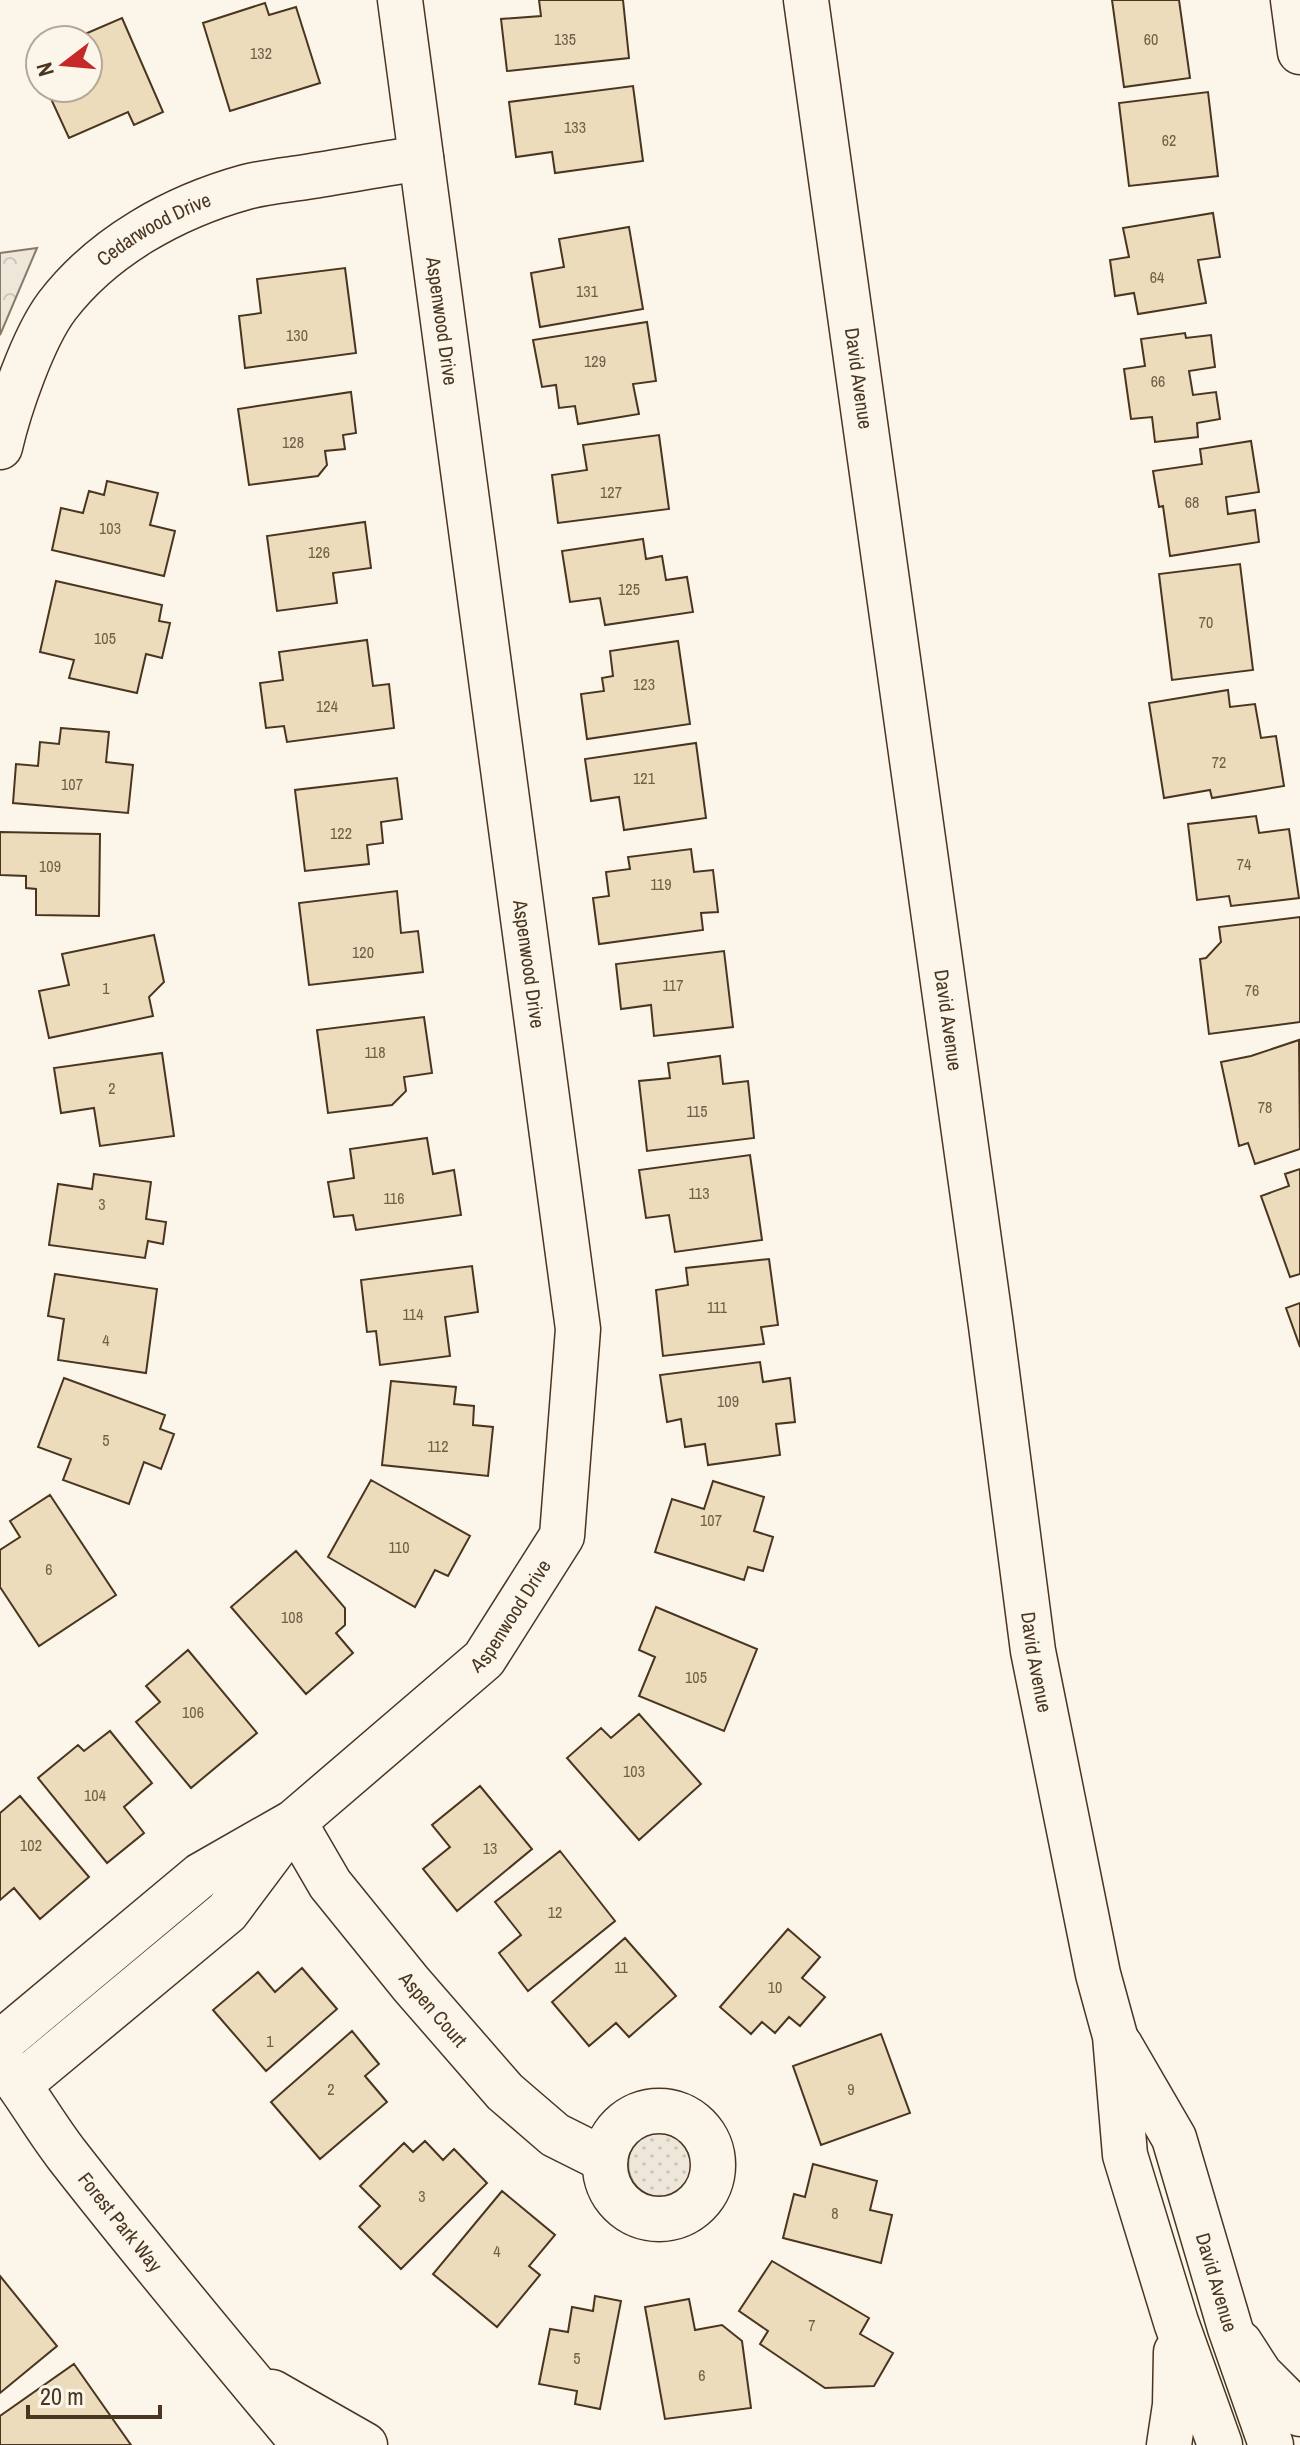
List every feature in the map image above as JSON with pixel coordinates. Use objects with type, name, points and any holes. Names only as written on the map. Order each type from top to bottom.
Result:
[{"type":"street","name":"Aspenwood Drive","points":[[0,2043],[201,1875],[294,1822],[484,1659],[562,1536],[578,1329],[400,0]]},
{"type":"street","name":"David Avenue","points":[[806,0],[991,1326],[1033,1651],[1098,1974],[1115,2036],[1125,2155],[1176,2322],[1220,2445]]},
{"type":"street","points":[[1293,0],[1300,52]]},
{"type":"street","name":"Cedarwood Drive","points":[[0,447],[28,362],[56,308],[93,268],[141,232],[189,205],[248,187],[421,158]]},
{"type":"street","name":"Aspenwood Drive","points":[[7,2081],[227,1912],[294,1822]]},
{"type":"street","name":"Aspen Court","points":[[294,1822],[330,1884],[505,2092],[555,2135],[605,2160]]},
{"type":"street","name":"David Avenue","points":[[1115,2036],[1174,2138],[1230,2328],[1271,2445]]},
{"type":"street","name":"Forest Park Way","points":[[7,2081],[150,2261],[304,2445]]},
{"type":"street","points":[[1169,2445],[1176,2395],[1176,2322]]},
{"type":"street","points":[[1230,2328],[1260,2374],[1300,2414]]},
{"type":"street","name":"Forest Park Way","points":[[249,2379],[365,2445]]},
{"type":"green space","points":[[37,248],[0,335],[0,253]]},
{"type":"green space","points":[[661,2131],[684,2141],[694,2164],[684,2187],[661,2197],[638,2187],[628,2164],[638,2141]]},
{"type":"building","points":[[539,0],[623,0],[629,58],[507,71],[501,19],[541,16]]},
{"type":"building","points":[[1112,0],[1179,0],[1190,78],[1124,87]]},
{"type":"building","points":[[265,3],[269,15],[296,7],[320,83],[230,111],[203,23]]},
{"type":"building","points":[[122,18],[163,112],[134,125],[128,112],[69,138],[53,104],[104,104],[104,26]]},
{"type":"building","points":[[633,86],[643,161],[555,173],[552,152],[516,157],[509,102]]},
{"type":"building","points":[[1208,92],[1218,176],[1129,186],[1119,103]]},
{"type":"building","points":[[1213,213],[1220,257],[1198,260],[1206,303],[1138,314],[1134,293],[1115,296],[1110,260],[1129,257],[1123,228]]},
{"type":"building","points":[[629,227],[643,309],[540,327],[531,273],[564,267],[559,239]]},
{"type":"building","points":[[345,268],[356,353],[245,368],[239,316],[261,313],[257,279]]},
{"type":"building","points":[[647,322],[656,381],[633,384],[639,414],[578,424],[575,406],[559,408],[556,385],[542,387],[533,340]]},
{"type":"building","points":[[1185,333],[1186,338],[1211,335],[1215,367],[1189,371],[1193,395],[1216,392],[1220,419],[1197,423],[1198,437],[1155,442],[1152,417],[1131,419],[1124,369],[1145,366],[1141,339]]},
{"type":"building","points":[[351,392],[356,433],[343,435],[345,449],[325,451],[327,465],[318,476],[249,485],[238,409]]},
{"type":"building","points":[[659,435],[669,509],[558,523],[552,475],[587,470],[583,445]]},
{"type":"building","points":[[1251,441],[1259,492],[1226,497],[1228,514],[1255,510],[1259,542],[1170,556],[1163,506],[1159,507],[1153,471],[1202,464],[1200,449]]},
{"type":"building","points":[[107,481],[158,493],[150,525],[175,531],[164,576],[52,550],[61,508],[83,513],[89,491],[104,495]]},
{"type":"building","points":[[365,522],[371,568],[333,573],[337,603],[277,611],[267,536]]},
{"type":"building","points":[[643,539],[646,559],[662,556],[666,580],[687,577],[693,612],[605,625],[600,598],[570,602],[562,551]]},
{"type":"building","points":[[1240,564],[1253,670],[1172,680],[1159,574]]},
{"type":"building","points":[[56,581],[162,605],[159,621],[170,623],[162,658],[146,654],[137,693],[69,678],[74,660],[40,652]]},
{"type":"building","points":[[367,640],[373,686],[389,684],[394,728],[287,742],[284,726],[266,728],[260,683],[283,680],[279,652]]},
{"type":"building","points":[[678,641],[690,724],[587,739],[581,694],[604,691],[602,678],[613,676],[610,651]]},
{"type":"building","points":[[1228,690],[1230,707],[1255,704],[1261,738],[1276,736],[1284,786],[1212,798],[1210,790],[1164,798],[1149,703]]},
{"type":"building","points":[[61,728],[109,732],[106,762],[133,765],[128,813],[13,803],[16,764],[38,766],[40,742],[59,744]]},
{"type":"building","points":[[696,743],[706,818],[624,830],[619,797],[591,801],[585,759]]},
{"type":"building","points":[[397,778],[402,819],[381,822],[383,843],[367,845],[369,864],[305,871],[295,790]]},
{"type":"building","points":[[1256,816],[1259,833],[1289,829],[1299,898],[1231,906],[1229,896],[1197,900],[1188,824]]},
{"type":"building","points":[[0,832],[100,834],[99,916],[36,915],[36,889],[26,888],[26,876],[0,875]]},
{"type":"building","points":[[691,849],[694,872],[713,870],[718,912],[701,913],[703,930],[599,944],[593,898],[609,896],[606,872],[630,869],[628,857]]},
{"type":"building","points":[[397,891],[401,933],[418,931],[423,972],[309,985],[299,903]]},
{"type":"building","points":[[1300,917],[1300,1022],[1209,1034],[1200,959],[1206,958],[1221,942],[1219,927]]},
{"type":"building","points":[[154,935],[164,982],[149,997],[153,1016],[49,1038],[39,991],[69,985],[62,954]]},
{"type":"building","points":[[724,951],[733,1027],[654,1036],[651,1005],[621,1009],[616,964]]},
{"type":"building","points":[[424,1017],[432,1073],[404,1077],[406,1091],[392,1105],[328,1113],[317,1030]]},
{"type":"building","points":[[1299,1040],[1300,1149],[1255,1164],[1248,1143],[1239,1146],[1221,1062]]},
{"type":"building","points":[[162,1053],[174,1136],[100,1146],[94,1108],[61,1113],[54,1068]]},
{"type":"building","points":[[720,1056],[723,1084],[748,1081],[754,1138],[647,1151],[639,1081],[670,1078],[668,1063]]},
{"type":"building","points":[[427,1138],[433,1174],[454,1170],[461,1215],[356,1230],[353,1215],[334,1217],[328,1182],[354,1178],[350,1149]]},
{"type":"building","points":[[750,1155],[762,1240],[675,1252],[669,1215],[646,1218],[639,1170]]},
{"type":"building","points":[[1300,1169],[1300,1274],[1290,1277],[1261,1196],[1289,1186],[1285,1174]]},
{"type":"building","points":[[94,1174],[151,1182],[146,1219],[166,1222],[163,1244],[148,1241],[145,1258],[49,1245],[58,1184],[92,1189]]},
{"type":"building","points":[[769,1259],[778,1325],[761,1327],[764,1344],[663,1356],[656,1290],[688,1285],[686,1268]]},
{"type":"building","points":[[472,1266],[478,1312],[445,1317],[450,1356],[380,1365],[376,1331],[367,1332],[361,1280]]},
{"type":"building","points":[[55,1274],[157,1289],[146,1373],[58,1360],[64,1319],[48,1316]]},
{"type":"building","points":[[1300,1303],[1300,1347],[1286,1308]]},
{"type":"building","points":[[760,1362],[763,1382],[790,1378],[795,1422],[776,1424],[780,1455],[708,1465],[705,1444],[685,1447],[681,1419],[667,1422],[660,1375]]},
{"type":"building","points":[[64,1378],[165,1415],[160,1429],[174,1434],[161,1469],[144,1462],[129,1504],[63,1480],[71,1459],[38,1447]]},
{"type":"building","points":[[391,1381],[456,1387],[454,1404],[474,1406],[473,1425],[493,1427],[488,1476],[382,1465]]},
{"type":"building","points":[[371,1480],[470,1536],[448,1576],[435,1570],[415,1607],[328,1557]]},
{"type":"building","points":[[713,1481],[764,1497],[754,1531],[773,1537],[763,1571],[748,1567],[744,1580],[655,1552],[672,1499],[704,1509]]},
{"type":"building","points":[[50,1495],[116,1595],[39,1646],[0,1587],[0,1550],[20,1537],[10,1521]]},
{"type":"building","points":[[296,1551],[345,1608],[345,1625],[336,1633],[353,1653],[306,1694],[231,1607]]},
{"type":"building","points":[[656,1607],[757,1649],[724,1731],[639,1696],[655,1657],[639,1650]]},
{"type":"building","points":[[188,1650],[257,1733],[191,1788],[136,1722],[160,1702],[146,1686]]},
{"type":"building","points":[[639,1714],[701,1784],[639,1840],[567,1758],[601,1728],[611,1738]]},
{"type":"building","points":[[110,1731],[152,1783],[124,1807],[144,1833],[107,1863],[38,1778],[78,1745],[84,1751]]},
{"type":"building","points":[[480,1786],[532,1849],[457,1911],[423,1869],[450,1847],[432,1825]]},
{"type":"building","points":[[20,1796],[89,1877],[40,1919],[14,1888],[0,1900],[0,1813]]},
{"type":"building","points":[[560,1851],[615,1921],[528,1991],[499,1953],[521,1935],[495,1902]]},
{"type":"building","points":[[788,1929],[820,1957],[802,1978],[825,1997],[800,2026],[789,2017],[775,2033],[762,2022],[751,2034],[720,2007]]},
{"type":"building","points":[[625,1938],[676,1996],[629,2037],[616,2023],[589,2046],[552,2002]]},
{"type":"building","points":[[302,1968],[337,2009],[266,2071],[213,2010],[258,1972],[275,1992]]},
{"type":"building","points":[[352,2031],[379,2064],[365,2076],[387,2102],[320,2159],[271,2102]]},
{"type":"building","points":[[881,2034],[910,2113],[821,2145],[793,2066]]},
{"type":"building","points":[[425,2141],[443,2160],[454,2149],[487,2183],[401,2269],[359,2227],[380,2206],[360,2186],[404,2143],[413,2152]]},
{"type":"building","points":[[813,2164],[877,2181],[870,2210],[892,2215],[881,2263],[783,2238],[794,2194],[805,2197]]},
{"type":"building","points":[[502,2191],[555,2235],[529,2266],[540,2275],[497,2327],[433,2274]]},
{"type":"building","points":[[772,2261],[869,2318],[860,2334],[893,2353],[874,2386],[825,2388],[760,2344],[768,2331],[739,2311]]},
{"type":"building","points":[[0,2276],[57,2346],[0,2393]]},
{"type":"building","points":[[595,2296],[621,2301],[600,2409],[575,2404],[577,2391],[539,2384],[550,2329],[568,2332],[572,2307],[593,2311]]},
{"type":"building","points":[[689,2299],[695,2330],[722,2325],[742,2341],[751,2408],[665,2419],[645,2307]]},
{"type":"building","points":[[74,2364],[131,2445],[0,2445],[0,2416]]}]
